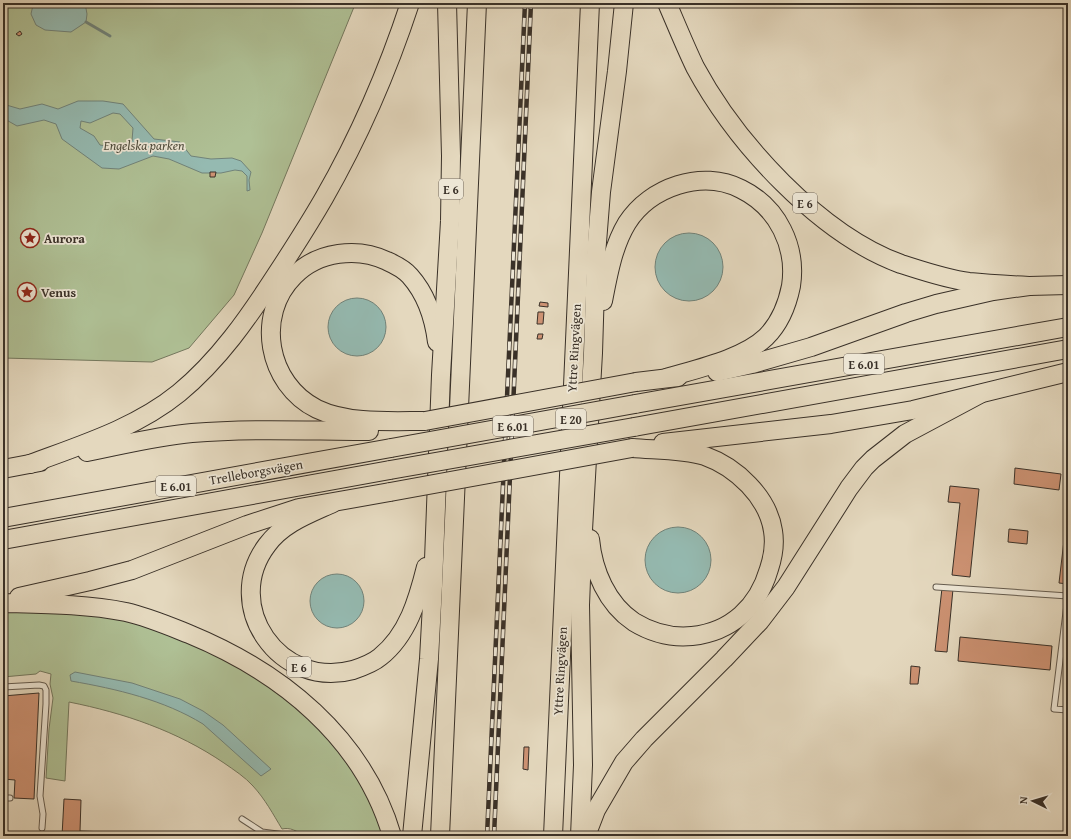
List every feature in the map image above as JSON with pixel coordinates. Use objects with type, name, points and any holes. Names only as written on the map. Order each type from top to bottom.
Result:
[{"type":"highway","points":[[30,464],[93,441],[149,414],[178,393],[203,371],[241,328],[298,242],[338,171],[377,88],[410,3]]},
{"type":"highway","name":"E 6","points":[[447,3],[451,156],[450,221],[441,376],[435,533],[421,586],[410,619],[387,651],[379,658],[366,665],[348,671],[327,673],[299,667],[280,655],[262,635],[251,606],[251,579],[257,561],[267,544],[274,537],[292,522],[333,503],[390,492],[632,448],[719,436],[831,424],[913,410],[1068,372]]},
{"type":"highway","points":[[440,836],[477,3]]},
{"type":"highway","name":"Yttre Ringvägen","points":[[553,836],[590,3]]},
{"type":"highway","points":[[580,836],[583,765],[580,605],[593,353],[596,255],[601,192],[617,71],[624,3]]},
{"type":"highway","name":"E 6","points":[[667,3],[695,66],[720,108],[766,164],[792,191],[837,230],[872,250],[900,263],[933,274],[967,282],[1029,286],[1068,285]]},
{"type":"highway","points":[[593,353],[612,260],[627,223],[636,212],[655,195],[671,187],[688,182],[720,182],[740,188],[752,195],[773,214],[783,229],[789,246],[792,279],[788,299],[782,316],[766,337],[750,349],[706,366],[666,378]]},
{"type":"highway","points":[[392,425],[350,419],[317,409],[300,397],[286,381],[276,364],[272,353],[271,328],[278,300],[287,284],[295,275],[311,264],[324,258],[339,254],[351,253],[369,254],[400,267],[416,284],[423,294],[428,306],[436,336],[441,376]]},
{"type":"highway","points":[[3,469],[139,441],[192,433],[251,430],[373,431],[392,425],[425,421],[636,382],[708,373],[752,364],[811,347],[906,313],[936,304],[992,291],[1029,286]]},
{"type":"highway","name":"Trelleborgsvägen","points":[[3,518],[1068,327]]},
{"type":"highway","name":"Trelleborgsvägen","points":[[3,540],[1068,349]]},
{"type":"highway","points":[[586,836],[596,810],[624,762],[644,739],[760,621],[786,587],[849,488],[864,468],[904,434],[980,394]]},
{"type":"highway","points":[[586,477],[590,541],[593,559],[604,588],[612,602],[619,610],[630,619],[650,631],[678,637],[715,631],[737,619],[753,603],[760,593],[773,559],[773,530],[763,504],[749,484],[728,467],[704,456],[687,452],[632,448]]},
{"type":"highway","points":[[3,601],[132,570],[275,515],[299,508],[333,503]]},
{"type":"highway","points":[[412,836],[429,659],[435,533]]},
{"type":"highway","points":[[3,601],[97,607],[128,612],[154,620],[204,640],[249,663],[276,681],[310,708],[339,739],[369,780],[380,803],[392,836]]},
{"type":"lane","points":[[936,586],[1068,596],[1054,709],[1068,710]]},
{"type":"lane","points":[[3,687],[39,685],[44,686],[46,690],[40,796],[43,814],[42,828]]},
{"type":"lane","points":[[3,798],[10,798]]},
{"type":"lane","points":[[242,819],[262,832],[293,836]]},
{"type":"green space","name":"Engelska parken","points":[[3,3],[285,3],[354,7],[262,233],[234,295],[189,348],[152,362],[3,358]]},
{"type":"green space","points":[[3,608],[126,619],[228,658],[306,711],[345,754],[387,836],[304,836],[293,830],[282,829],[265,801],[250,783],[224,763],[206,752],[150,725],[90,706],[69,702],[65,781],[46,778],[49,729],[53,698],[50,684],[51,674],[40,671],[36,674],[3,677]]},
{"type":"water","points":[[36,3],[85,3],[87,14],[86,22],[71,32],[45,30],[36,25],[31,14],[33,5]]},
{"type":"water","points":[[78,101],[103,101],[123,104],[154,139],[180,142],[191,156],[211,159],[232,158],[241,161],[251,172],[249,180],[250,190],[247,191],[247,176],[242,171],[235,170],[221,173],[202,173],[169,159],[153,156],[119,169],[102,168],[62,139],[56,124],[44,120],[17,126],[3,118],[3,104],[20,109],[42,104],[58,109]],"holes":[[[113,113],[120,114],[133,128],[132,141],[124,145],[100,145],[94,136],[80,128],[81,121],[90,123]]]},
{"type":"water","points":[[689,233],[702,236],[713,243],[720,254],[723,267],[720,280],[713,291],[702,298],[689,301],[676,298],[665,291],[658,280],[655,267],[658,254],[665,243],[676,236]]},
{"type":"water","points":[[357,298],[368,300],[381,311],[384,316],[386,327],[384,338],[373,351],[368,354],[357,356],[346,354],[333,343],[330,338],[328,327],[330,316],[341,303],[346,300]]},
{"type":"water","points":[[678,527],[691,530],[701,537],[708,547],[711,560],[708,573],[701,583],[691,590],[678,593],[665,590],[655,583],[648,573],[645,560],[648,547],[655,537],[665,530]]},
{"type":"water","points":[[337,574],[347,576],[356,582],[362,591],[364,601],[362,611],[356,620],[347,626],[337,628],[327,626],[318,620],[312,611],[310,601],[312,591],[318,582],[327,576]]},
{"type":"water","points":[[75,672],[132,683],[180,699],[203,711],[223,725],[271,769],[261,776],[203,724],[172,708],[140,696],[71,681],[70,675]]},
{"type":"building","points":[[20,31],[22,34],[19,36],[16,34]]},
{"type":"building","points":[[210,172],[216,172],[215,177],[210,177]]},
{"type":"building","points":[[540,302],[548,303],[548,307],[539,306]]},
{"type":"building","points":[[538,312],[544,312],[543,324],[537,324]]},
{"type":"building","points":[[538,334],[543,334],[542,339],[537,339]]},
{"type":"building","points":[[1015,468],[1061,474],[1059,490],[1014,484]]},
{"type":"building","points":[[950,486],[979,489],[970,577],[952,575],[960,503],[948,502]]},
{"type":"building","points":[[1068,506],[1068,584],[1059,583]]},
{"type":"building","points":[[1009,529],[1028,531],[1027,544],[1008,542]]},
{"type":"building","points":[[942,588],[953,589],[947,652],[935,651]]},
{"type":"building","points":[[1068,636],[1068,654],[1066,654]]},
{"type":"building","points":[[960,637],[1052,646],[1050,670],[958,661]]},
{"type":"building","points":[[911,666],[920,667],[918,684],[910,684]]},
{"type":"building","points":[[39,693],[34,799],[14,798],[15,780],[3,779],[3,696]]},
{"type":"building","points":[[524,747],[529,747],[528,770],[523,769]]},
{"type":"building","points":[[64,799],[81,800],[80,831],[134,833],[134,836],[62,836]]},
{"type":"waterway","points":[[86,22],[110,36]]},
{"type":"railway","points":[[487,836],[525,3]]},
{"type":"railway","points":[[494,836],[531,3]]},
{"type":"place","name":"Aurora","points":[[30,238]]},
{"type":"place","name":"Venus","points":[[27,292]]}]
